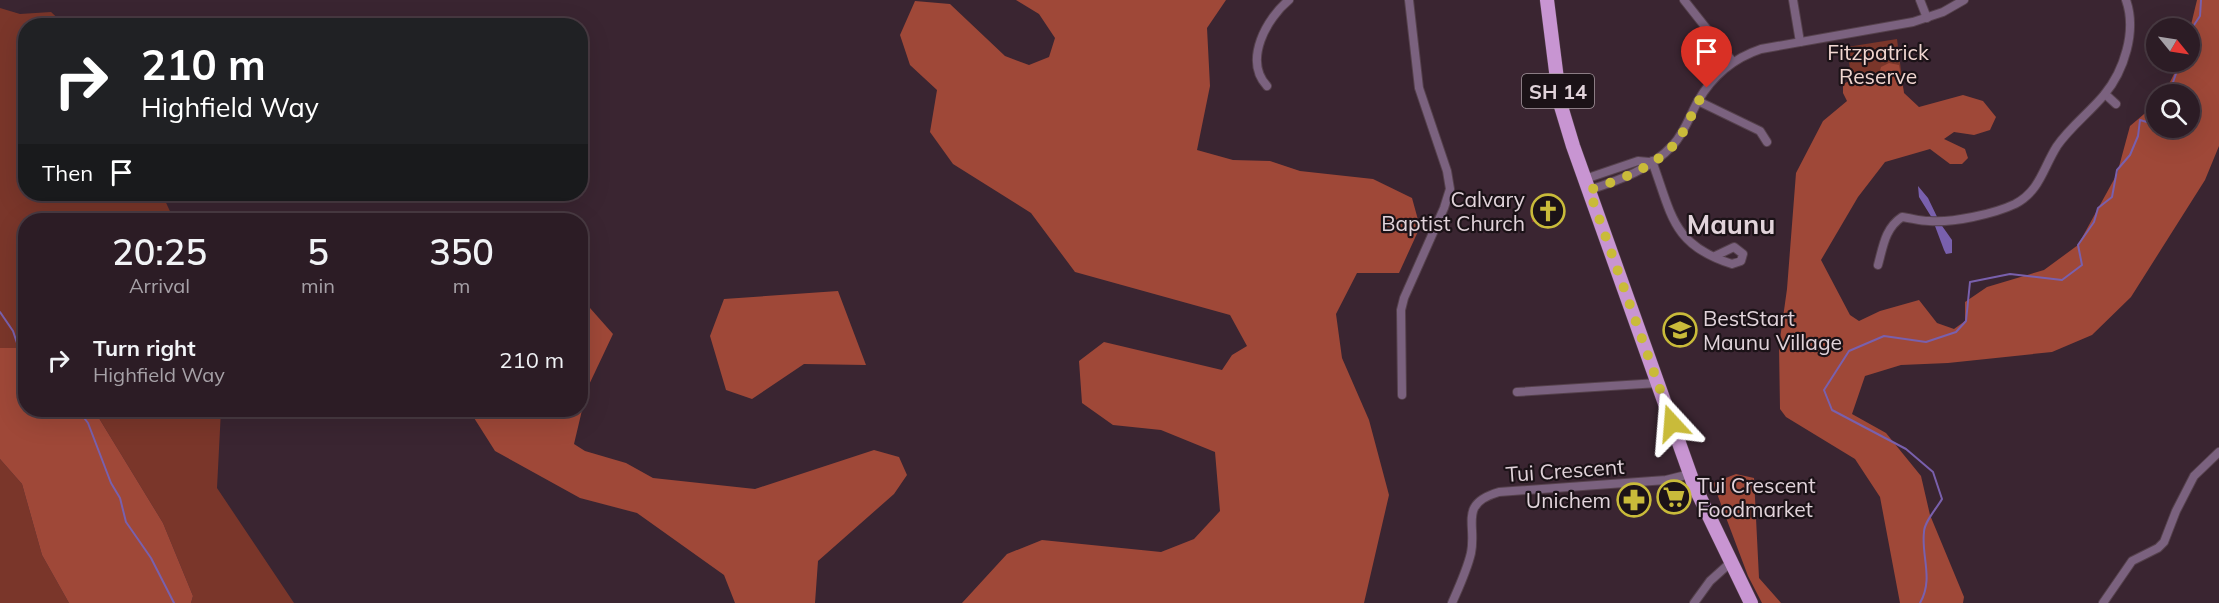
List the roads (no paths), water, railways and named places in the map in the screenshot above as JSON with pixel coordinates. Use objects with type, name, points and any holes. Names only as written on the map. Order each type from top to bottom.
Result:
[{"type":"main road","name":"SH 14","points":[[1547,0],[1560,103],[1587,185],[1690,474],[1730,563],[1751,603]]},
{"type":"street","points":[[1267,86],[1258,72],[1259,48],[1267,25],[1274,14],[1289,0]]},
{"type":"street","points":[[1402,395],[1401,310],[1448,199],[1450,189],[1447,171],[1419,88],[1409,0]]},
{"type":"street","points":[[1684,0],[1732,62]]},
{"type":"street","points":[[1793,0],[1800,42]]},
{"type":"street","points":[[1920,0],[1927,18]]},
{"type":"street","points":[[1587,185],[1638,161],[1650,162],[1661,156],[1679,138],[1707,88],[1732,62],[1761,49],[1927,18],[1964,0]]},
{"type":"street","points":[[1878,266],[1886,235],[1893,223],[1902,217],[1941,221],[2004,209],[2026,197],[2042,178],[2056,148],[2105,94],[2117,74],[2127,48],[2130,18],[2126,0]]},
{"type":"street","points":[[2105,94],[2116,104]]},
{"type":"street","points":[[1698,101],[1760,131],[1767,142]]},
{"type":"street","points":[[1650,162],[1681,234],[1696,248],[1715,256]]},
{"type":"street","points":[[1517,392],[1658,383]]},
{"type":"street","points":[[2103,603],[2132,561],[2158,548],[2164,542],[2176,511],[2194,476],[2219,452]]},
{"type":"street","name":"Tui Crescent","points":[[1452,603],[1472,552],[1472,511],[1482,499],[1499,492],[1666,480],[1690,474]]},
{"type":"street","points":[[1694,603],[1710,581],[1730,563]]},
{"type":"waterway","points":[[2199,18],[2201,0]]},
{"type":"waterway","points":[[2172,84],[2177,72]]},
{"type":"waterway","points":[[1920,603],[1927,576],[1925,528],[1942,499],[1933,472],[1906,449],[1832,410],[1824,390],[1849,351],[1884,336],[1926,342],[1956,332],[1966,321],[1970,282],[2010,274],[2062,280],[2082,265],[2078,245],[2094,222],[2098,208],[2112,197],[2117,170],[2130,155],[2138,136],[2140,120],[2146,122]]},
{"type":"waterway","points":[[0,312],[13,331],[18,346]]},
{"type":"waterway","points":[[83,417],[88,423],[111,483],[120,498],[126,522],[151,558],[174,603]]},
{"type":"place","name":"Calvary Baptist Church","points":[[1548,211]]},
{"type":"place","name":"BestStart Maunu Village","points":[[1680,330]]},
{"type":"place","name":"Tui Crescent Foodmarket","points":[[1674,497]]},
{"type":"place","name":"Unichem","points":[[1634,500]]},
{"type":"district","name":"Maunu","points":[[1731,224]]},
{"type":"park label","name":"Fitzpatrick Reserve","points":[[1878,64]]}]
